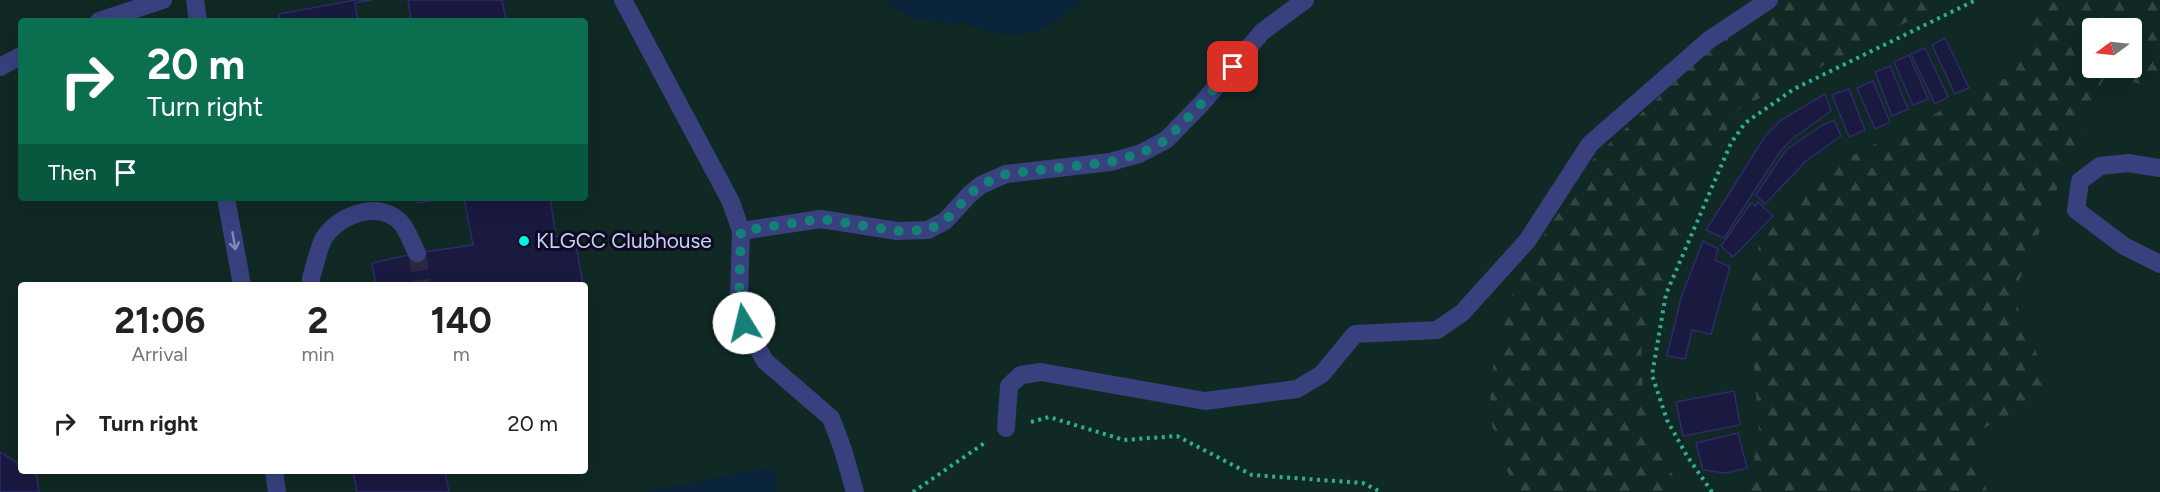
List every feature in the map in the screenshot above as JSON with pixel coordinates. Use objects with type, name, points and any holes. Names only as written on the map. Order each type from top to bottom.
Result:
[{"type":"lane","points":[[108,18],[163,0]]},
{"type":"lane","points":[[195,0],[198,18]]},
{"type":"lane","points":[[623,0],[731,202],[741,231],[739,297],[744,323],[765,361],[831,418],[855,492]]},
{"type":"lane","points":[[741,231],[821,219],[897,231],[928,230],[945,221],[981,185],[1006,174],[1110,162],[1139,154],[1166,140],[1203,102],[1262,33],[1305,0]]},
{"type":"lane","points":[[1006,428],[1009,386],[1021,375],[1041,372],[1205,401],[1297,389],[1322,374],[1355,334],[1437,330],[1462,313],[1527,241],[1590,144],[1709,40],[1769,0]]},
{"type":"lane","points":[[0,67],[18,58]]},
{"type":"lane","points":[[2160,168],[2128,163],[2100,166],[2080,181],[2076,210],[2124,246],[2160,264]]},
{"type":"lane","points":[[227,201],[241,282]]},
{"type":"lane","points":[[311,282],[324,238],[338,222],[361,211],[393,217],[402,224],[417,253]]},
{"type":"lane","points":[[275,474],[278,492]]},
{"type":"path","points":[[1712,492],[1687,456],[1667,420],[1652,375],[1666,294],[1731,143],[1745,123],[1794,89],[1976,0]]},
{"type":"path","points":[[913,492],[1006,428],[1049,417],[1124,440],[1177,436],[1252,475],[1364,483],[1381,492]]},
{"type":"green space","points":[[0,0],[2160,0],[2160,492],[0,492]]},
{"type":"green space","points":[[1782,0],[1949,0],[1739,109],[1705,166],[1642,338],[1642,379],[1649,421],[1664,460],[1674,477],[1688,492],[1519,492],[1502,462],[1489,413],[1495,347],[1519,274],[1595,157],[1711,48]]},
{"type":"green space","points":[[2050,0],[2160,0],[2160,89],[2117,78],[2142,78],[2142,18],[2082,18],[2082,78],[2104,78],[2013,295],[2052,392],[1973,434],[1987,492],[1733,492],[1754,462],[1759,431],[1748,289],[1760,243],[1788,197],[1809,177],[2008,77],[2020,62],[2036,13]]},
{"type":"water","points":[[884,0],[1082,0],[1049,26],[1025,34],[1013,35],[961,23],[920,20],[907,15]]},
{"type":"water","points":[[773,467],[777,492],[642,492]]},
{"type":"building","points":[[355,0],[372,0],[355,3],[358,18],[280,18],[279,14]]},
{"type":"building","points":[[408,0],[502,0],[505,18],[411,18]]},
{"type":"building","points":[[1945,38],[1969,88],[1955,94],[1932,45]]},
{"type":"building","points":[[1925,48],[1948,97],[1935,104],[1911,54]]},
{"type":"building","points":[[1909,55],[1928,99],[1913,105],[1894,62]]},
{"type":"building","points":[[1890,66],[1908,109],[1892,116],[1875,72]]},
{"type":"building","points":[[1873,81],[1890,122],[1875,129],[1857,88]]},
{"type":"building","points":[[1849,89],[1865,130],[1849,137],[1832,95]]},
{"type":"building","points":[[1825,94],[1831,111],[1792,139],[1779,153],[1724,238],[1706,230],[1766,135],[1781,120]]},
{"type":"building","points":[[1834,120],[1841,136],[1806,161],[1765,204],[1756,195],[1786,150]]},
{"type":"building","name":"KLGCC Clubhouse","points":[[465,201],[550,201],[556,237],[574,234],[582,282],[375,282],[372,263],[417,253],[473,245]]},
{"type":"building","points":[[1758,202],[1773,216],[1733,257],[1721,246],[1751,203],[1755,206]]},
{"type":"building","points":[[1703,241],[1718,249],[1715,260],[1730,267],[1711,334],[1692,330],[1685,359],[1667,356],[1681,298]]},
{"type":"building","points":[[1734,391],[1740,425],[1683,436],[1676,402]]},
{"type":"building","points":[[1738,433],[1747,468],[1726,473],[1703,470],[1696,443]]},
{"type":"building","points":[[0,452],[18,463],[18,474],[36,474],[39,492],[0,492]]},
{"type":"building","points":[[354,474],[446,474],[449,492],[357,492]]},
{"type":"tunnel","points":[[417,253],[422,282]]},
{"type":"place","name":"KLGCC Clubhouse","points":[[524,241]]},
{"type":"route","points":[[744,323],[739,297],[741,231],[821,219],[897,231],[928,230],[945,221],[981,185],[1006,174],[1110,162],[1154,147],[1166,140],[1233,67]]}]
